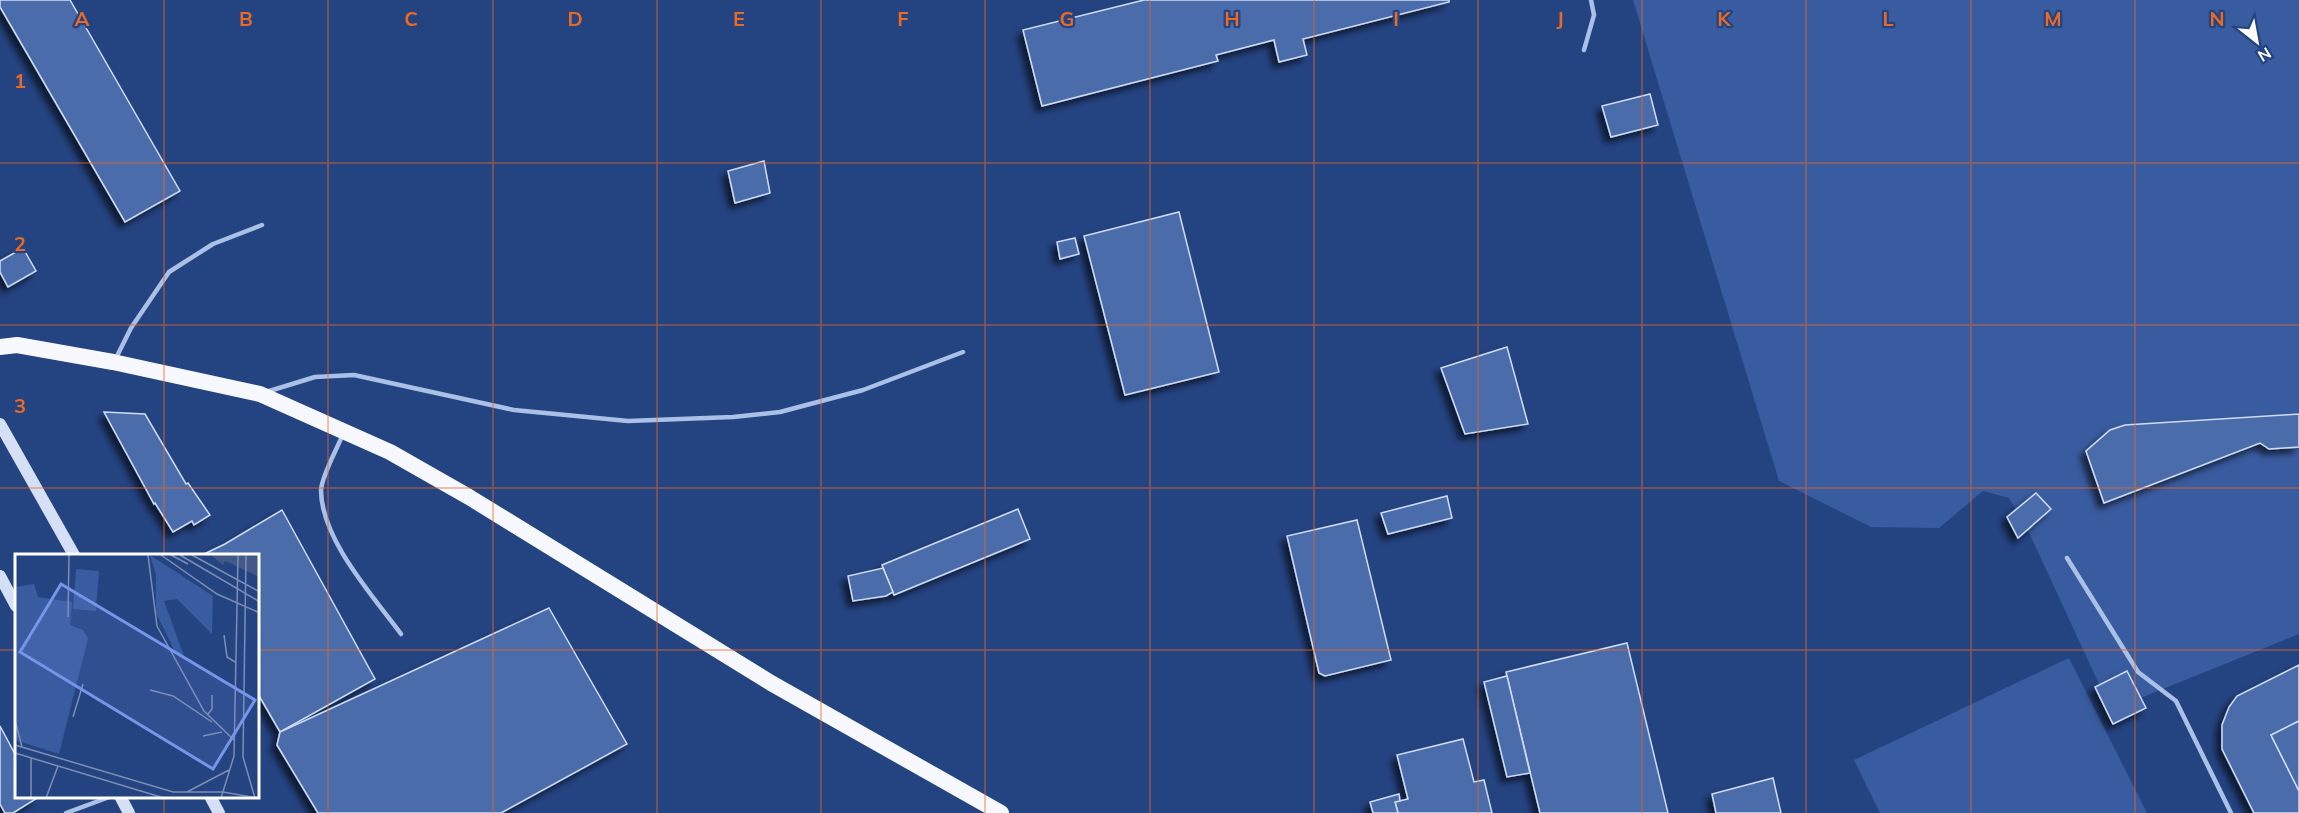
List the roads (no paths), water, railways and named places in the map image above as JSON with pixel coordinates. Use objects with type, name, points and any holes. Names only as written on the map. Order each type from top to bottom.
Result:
[{"type":"highway","points":[[0,348],[17,345],[113,362],[260,394],[390,452],[469,497],[771,683],[1001,813]]},
{"type":"main road","points":[[0,424],[73,554]]},
{"type":"main road","points":[[0,576],[15,604]]},
{"type":"main road","points":[[121,798],[129,813]]},
{"type":"main road","points":[[211,798],[219,813]]},
{"type":"lane","points":[[1584,50],[1594,15],[1591,0]]},
{"type":"lane","points":[[113,362],[131,328],[169,272],[213,244],[262,225]]},
{"type":"lane","points":[[260,394],[315,377],[354,375],[514,410],[628,421],[733,417],[780,412],[863,390],[963,352]]},
{"type":"lane","points":[[344,431],[321,489],[326,517],[339,546],[401,634]]},
{"type":"lane","points":[[2067,558],[2138,672],[2176,701],[2231,813]]},
{"type":"lane","points":[[66,813],[107,798]]}]
